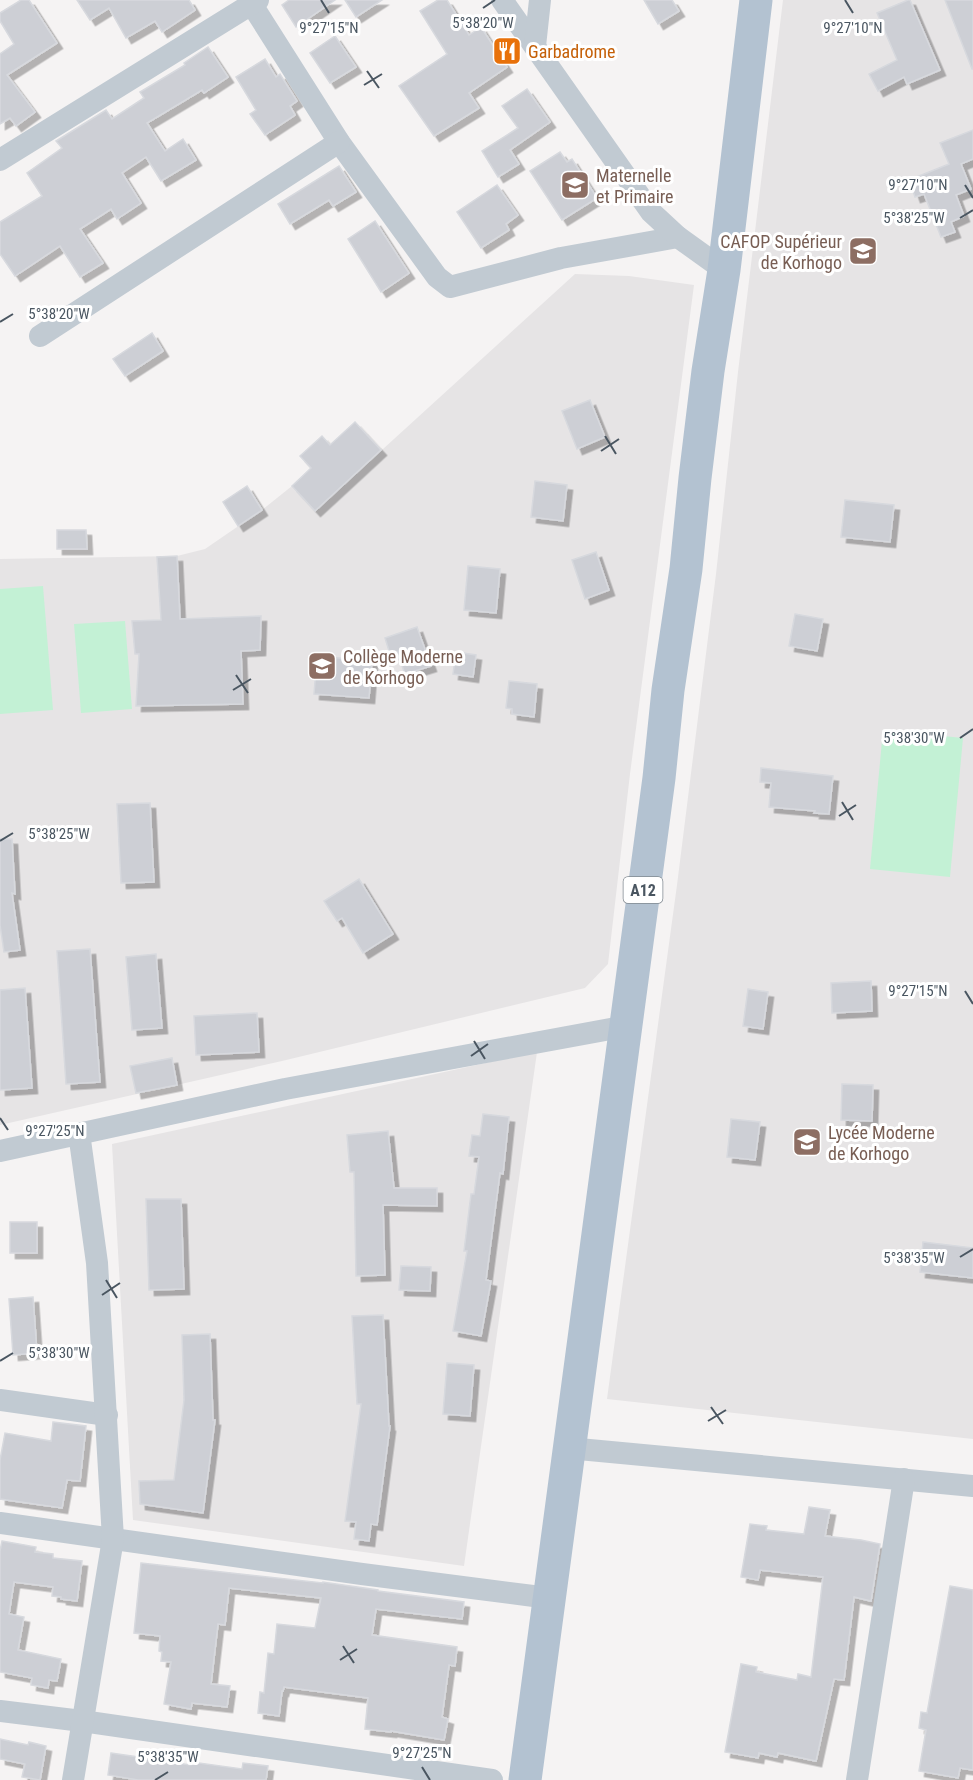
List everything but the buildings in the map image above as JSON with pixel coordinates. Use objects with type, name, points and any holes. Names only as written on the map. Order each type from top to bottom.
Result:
[{"type":"main road","name":"A12","points":[[525,1780],[568,1448],[627,1026],[668,690],[686,569],[708,371],[724,270],[756,0]]},
{"type":"street","points":[[502,0],[651,212],[678,237],[724,270]]},
{"type":"street","points":[[535,45],[540,0]]},
{"type":"street","points":[[0,160],[253,1],[339,142],[437,277],[450,287],[561,258],[678,237]]},
{"type":"street","points":[[40,336],[339,142]]},
{"type":"street","points":[[0,1150],[285,1089],[627,1026]]},
{"type":"street","points":[[73,1780],[113,1539],[97,1263],[79,1133]]},
{"type":"street","points":[[0,1400],[107,1415]]},
{"type":"street","points":[[568,1448],[973,1486]]},
{"type":"street","points":[[857,1780],[904,1479]]},
{"type":"street","points":[[0,1523],[549,1598]]},
{"type":"street","points":[[0,1711],[492,1780]]},
{"type":"shaded area","name":"Lycée Moderne de Korhogo","points":[[783,0],[973,0],[973,1439],[607,1399],[677,885]]},
{"type":"shaded area","name":"Collège Moderne de Korhogo","points":[[575,274],[629,276],[694,285],[630,774],[608,964],[585,988],[282,1061],[0,1125],[0,559],[177,556],[205,549],[262,510],[292,486],[315,511]]},
{"type":"shaded area","points":[[537,1052],[464,1566],[133,1520],[112,1144]]},
{"type":"green space","points":[[43,586],[53,710],[0,714],[0,589]]},
{"type":"green space","points":[[125,621],[132,709],[81,713],[74,624]]},
{"type":"green space","points":[[883,730],[963,738],[950,877],[870,869]]},
{"type":"place","name":"Garbadrome","points":[[507,51]]},
{"type":"place","name":"Maternelle et Primaire","points":[[575,185]]},
{"type":"place","name":"CAFOP Supérieur de Korhogo","points":[[863,251]]},
{"type":"place","name":"Collège Moderne de Korhogo","points":[[322,666]]},
{"type":"place","name":"Lycée Moderne de Korhogo","points":[[807,1142]]}]
